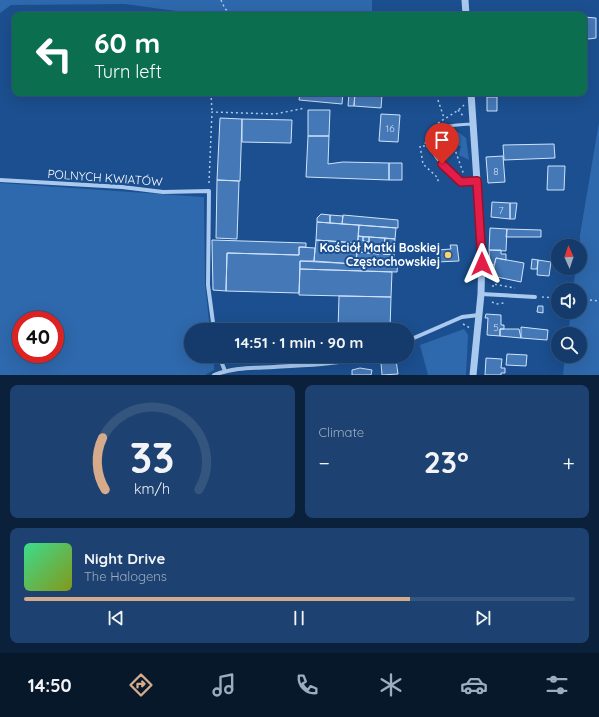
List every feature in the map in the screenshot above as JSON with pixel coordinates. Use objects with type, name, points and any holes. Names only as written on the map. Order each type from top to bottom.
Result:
[{"type":"street","points":[[465,0],[466,12]]},
{"type":"street","points":[[471,96],[482,245],[481,294],[473,375]]},
{"type":"street","name":"POLNYCH KWIATÓW","points":[[0,180],[122,187],[163,192],[209,191]]},
{"type":"street","points":[[209,191],[208,285],[213,323]]},
{"type":"street","points":[[481,294],[492,293],[535,297]]},
{"type":"street","points":[[414,338],[462,317],[479,315]]},
{"type":"street","points":[[222,363],[225,371]]},
{"type":"street","points":[[214,375],[237,368],[323,365],[338,363]]},
{"type":"lane","points":[[473,124],[447,126],[439,132],[433,146],[436,156],[461,182],[477,181]]},
{"type":"path","points":[[221,0],[225,9],[230,12]]},
{"type":"path","points":[[209,191],[212,112],[211,96]]},
{"type":"path","points":[[438,100],[447,126]]},
{"type":"path","points":[[212,112],[275,114],[305,108]]},
{"type":"path","points":[[444,134],[449,130],[465,181]]},
{"type":"path","points":[[438,149],[439,141]]},
{"type":"path","points":[[425,146],[420,146],[423,164],[438,178],[438,182]]},
{"type":"path","points":[[460,174],[468,174]]},
{"type":"path","points":[[487,302],[491,302],[493,284],[515,288]]},
{"type":"path","points":[[535,297],[551,298]]},
{"type":"path","points":[[587,300],[599,301]]},
{"type":"path","points":[[462,317],[463,325],[468,326],[471,330]]},
{"type":"shaded area","points":[[0,0],[372,0],[372,12],[183,12],[125,4],[11,5],[0,13]]},
{"type":"shaded area","points":[[599,122],[599,375],[563,375],[564,363],[587,363],[587,327],[569,327],[570,319],[587,319],[587,283],[574,283],[575,275],[587,275],[587,239],[580,239]]},
{"type":"shaded area","points":[[451,132],[458,132],[466,138],[469,160],[459,155],[461,146],[455,145]]},
{"type":"shaded area","points":[[0,183],[204,197],[205,284],[209,323],[184,323],[184,363],[214,363],[214,370],[205,375],[0,375]]},
{"type":"shaded area","points":[[464,329],[468,335],[466,375],[428,375],[420,345]]},
{"type":"building","points":[[587,17],[596,18],[596,38],[587,38]]},
{"type":"building","points":[[300,96],[343,96],[342,104],[299,100]]},
{"type":"building","points":[[349,96],[355,96],[354,106],[348,106]]},
{"type":"building","points":[[355,96],[382,96],[381,108],[354,106]]},
{"type":"building","points":[[487,97],[497,97],[497,111],[487,111]]},
{"type":"building","points":[[308,110],[330,110],[329,136],[308,136]]},
{"type":"building","points":[[381,114],[400,115],[398,142],[379,141]]},
{"type":"building","points":[[220,118],[242,119],[240,181],[217,180]]},
{"type":"building","points":[[242,119],[292,120],[291,143],[242,142]]},
{"type":"building","points":[[308,136],[329,136],[328,164],[343,162],[389,163],[389,180],[306,177]]},
{"type":"building","points":[[554,144],[555,158],[504,160],[503,145]]},
{"type":"building","points":[[503,156],[505,182],[488,183],[486,157]]},
{"type":"building","points":[[389,163],[402,163],[402,180],[389,180]]},
{"type":"building","points":[[548,166],[565,166],[564,190],[547,190]]},
{"type":"building","points":[[217,180],[239,181],[237,239],[216,238]]},
{"type":"building","points":[[492,202],[510,203],[510,219],[491,217]]},
{"type":"building","points":[[510,203],[517,203],[515,219],[510,219]]},
{"type":"building","points":[[321,214],[330,215],[330,223],[317,222],[317,218]]},
{"type":"building","points":[[330,215],[343,216],[342,224],[330,223]]},
{"type":"building","points":[[343,215],[398,220],[398,228],[342,224]]},
{"type":"building","points":[[317,222],[359,225],[358,243],[316,240]]},
{"type":"building","points":[[359,225],[396,228],[395,239],[358,236]]},
{"type":"building","points":[[490,228],[507,229],[506,251],[489,250]]},
{"type":"building","points":[[507,229],[541,230],[541,237],[506,237]]},
{"type":"building","points":[[358,236],[363,237],[363,241],[369,242],[369,237],[385,238],[384,245],[381,245],[379,254],[357,252]]},
{"type":"building","points":[[363,237],[369,237],[369,242],[363,241]]},
{"type":"building","points":[[385,238],[395,239],[394,255],[383,254],[383,251],[380,251],[381,245],[384,245]]},
{"type":"building","points":[[212,240],[306,243],[306,247],[299,247],[299,255],[227,253],[226,291],[213,290]]},
{"type":"building","points":[[316,240],[358,243],[356,264],[314,261]]},
{"type":"building","name":"Kościół Matki Boskiej Częstochowskiej","points":[[450,245],[457,245],[459,261],[437,262],[437,250],[451,249]]},
{"type":"building","points":[[299,247],[315,248],[314,261],[300,261],[299,293],[226,291],[227,253],[299,255]]},
{"type":"building","points":[[489,250],[501,250],[501,254],[506,254],[506,260],[496,258],[494,265],[490,264]]},
{"type":"building","points":[[379,251],[383,251],[383,254],[394,255],[394,262],[356,261],[357,252],[379,254]]},
{"type":"building","points":[[496,258],[524,263],[521,282],[492,276]]},
{"type":"building","points":[[532,259],[538,260],[537,269],[531,269]]},
{"type":"building","points":[[538,260],[551,262],[549,276],[537,275]]},
{"type":"building","points":[[300,261],[356,264],[356,261],[398,261],[397,272],[300,269]]},
{"type":"building","points":[[300,269],[392,272],[391,297],[299,295]]},
{"type":"building","points":[[339,296],[391,297],[390,323],[338,323]]},
{"type":"building","points":[[538,306],[543,306],[543,313],[537,312]]},
{"type":"building","points":[[486,314],[501,315],[501,325],[504,325],[504,329],[500,329],[500,336],[487,335],[488,318],[485,318]]},
{"type":"building","points":[[521,327],[548,330],[547,340],[521,338]]},
{"type":"building","points":[[500,329],[519,329],[521,338],[500,336]]},
{"type":"building","points":[[507,354],[527,355],[526,366],[506,365]]},
{"type":"building","points":[[486,358],[502,359],[501,368],[505,368],[505,373],[501,373],[501,375],[485,375]]},
{"type":"building","points":[[381,363],[396,363],[398,374],[382,375]]},
{"type":"building","points":[[360,368],[372,370],[371,375],[352,375],[352,370]]},
{"type":"place","name":"Kościół Matki Boskiej Częstochowskiej","points":[[448,255]]},
{"type":"route","points":[[442,164],[461,182],[477,181],[482,264]]}]
